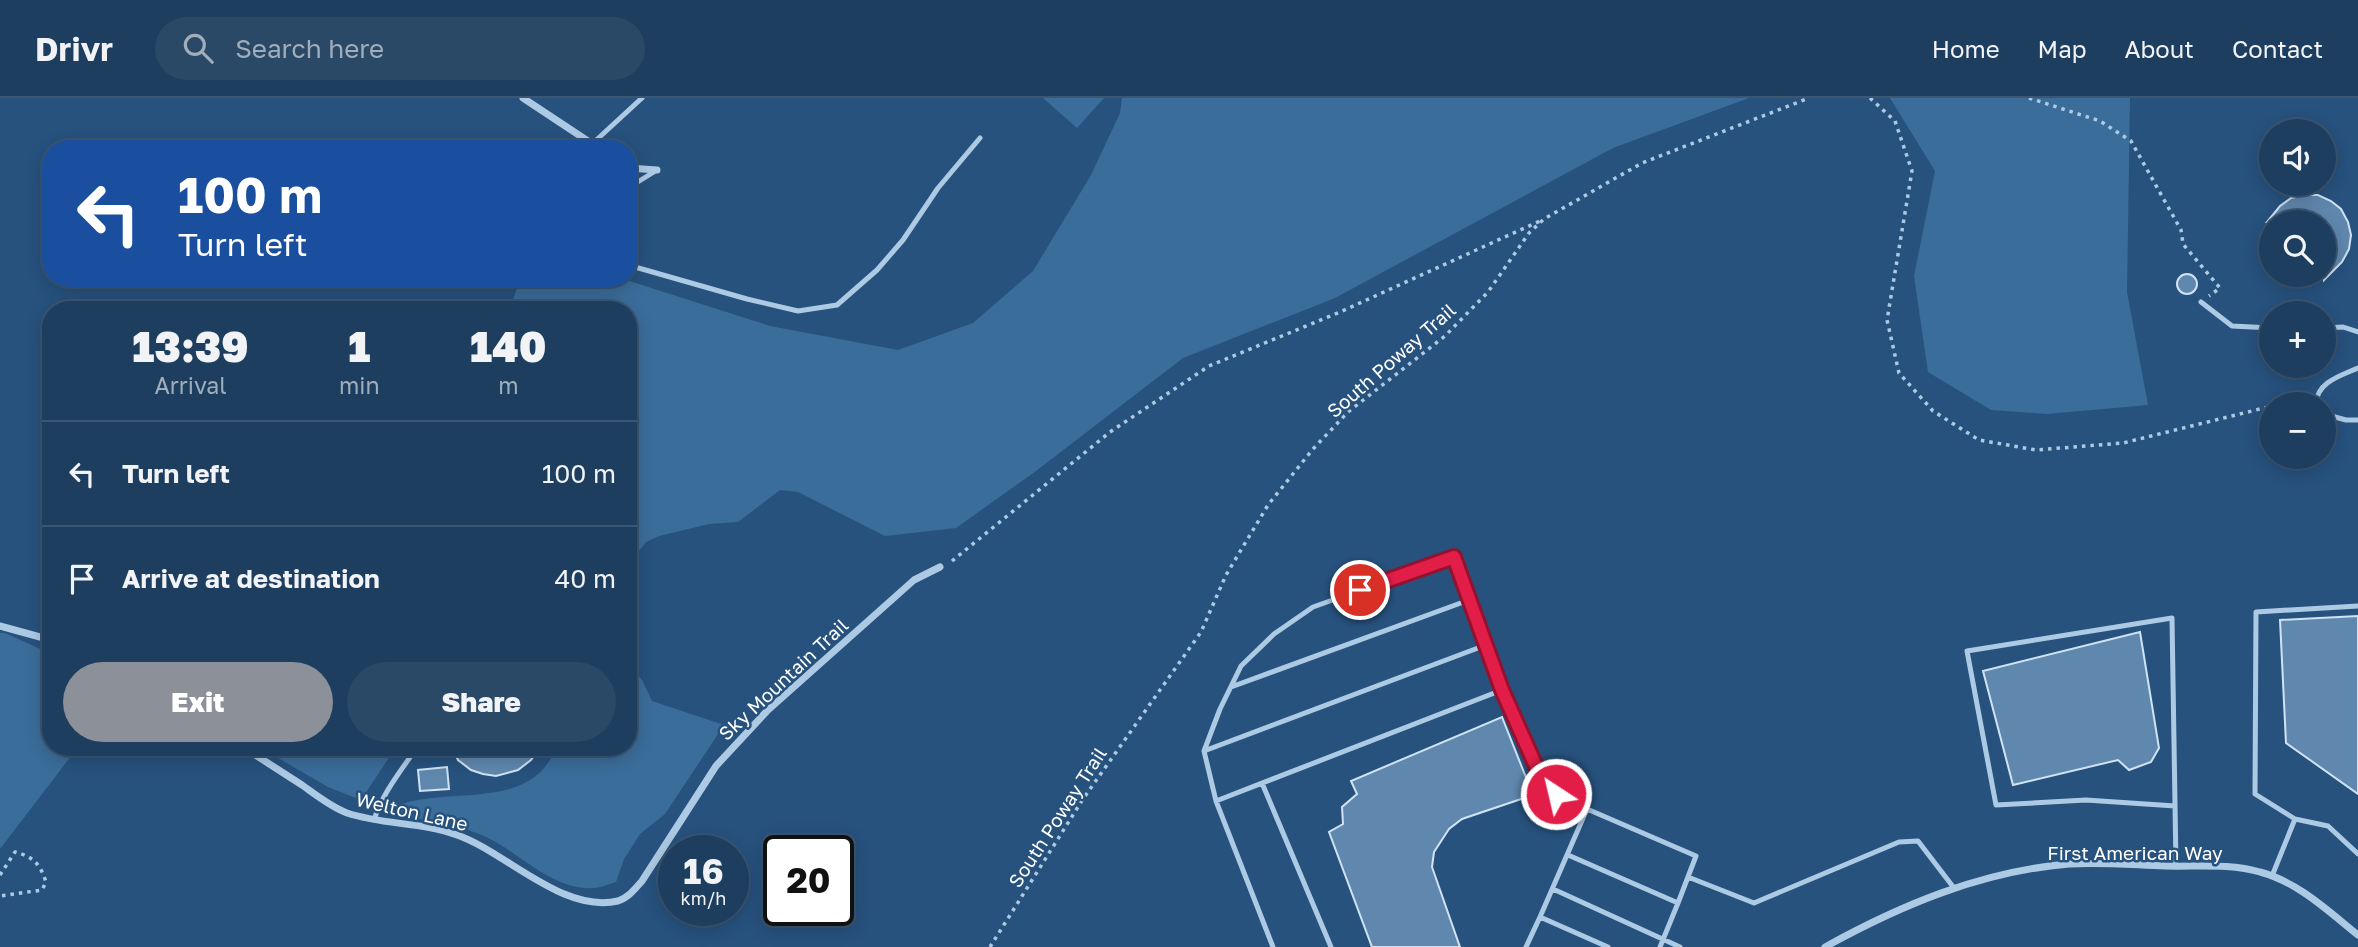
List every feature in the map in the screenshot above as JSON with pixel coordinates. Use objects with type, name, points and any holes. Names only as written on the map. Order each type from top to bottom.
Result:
[{"type":"street","points":[[523,98],[586,140]]},
{"type":"street","points":[[637,169],[657,170]]},
{"type":"street","name":"Sky Mountain Trail","points":[[619,901],[642,881],[716,766],[767,711],[914,580],[940,567]]},
{"type":"street","points":[[0,626],[42,638]]},
{"type":"street","name":"Welton Lane","points":[[257,756],[345,812],[457,835],[493,852],[540,882],[578,899],[619,901]]},
{"type":"street","name":"First American Way","points":[[1825,947],[1902,908],[1954,888],[1992,877],[2071,864],[2243,868],[2272,876],[2310,897],[2358,935]]},
{"type":"lane","points":[[596,140],[642,98]]},
{"type":"lane","points":[[637,268],[798,311],[838,305],[877,270],[903,240],[937,188],[980,138]]},
{"type":"lane","points":[[637,182],[657,170]]},
{"type":"lane","points":[[2201,302],[2232,326],[2259,327]]},
{"type":"lane","points":[[2336,327],[2358,332]]},
{"type":"lane","points":[[2318,392],[2334,379],[2358,368]]},
{"type":"lane","points":[[2336,417],[2358,420]]},
{"type":"lane","points":[[1273,947],[1216,801],[1203,751],[1231,687],[1241,666],[1274,634],[1312,607],[1454,557],[1502,690],[1539,773],[1556,794],[1696,856],[1660,947]]},
{"type":"lane","points":[[1231,687],[1469,600]]},
{"type":"lane","points":[[2358,606],[2256,612],[2255,794],[2294,819],[2328,826],[2358,854]]},
{"type":"lane","points":[[2175,806],[2086,800],[1996,805],[1967,651],[2172,618],[2176,866]]},
{"type":"lane","points":[[1203,751],[1486,645]]},
{"type":"lane","points":[[1216,801],[1502,690]]},
{"type":"lane","points":[[374,820],[388,788],[411,756]]},
{"type":"lane","points":[[1262,783],[1331,947]]},
{"type":"lane","points":[[1526,947],[1587,809]]},
{"type":"lane","points":[[2272,876],[2294,819]]},
{"type":"lane","points":[[1688,877],[1754,903],[1899,842],[1918,841],[1954,888]]},
{"type":"lane","points":[[1568,855],[1678,903]]},
{"type":"lane","points":[[1553,889],[1680,947]]},
{"type":"lane","points":[[1540,917],[1608,947]]},
{"type":"path","name":"South Poway Trail","points":[[990,947],[1083,799],[1201,632],[1226,575],[1268,505],[1348,412],[1445,336],[1479,301],[1529,233],[1544,219],[1642,163],[1809,98]]},
{"type":"path","points":[[1870,98],[1895,121],[1912,171],[1886,320],[1899,373],[1933,411],[1979,440],[2036,450],[2123,443],[2259,409]]},
{"type":"path","points":[[2029,98],[2099,121],[2131,141],[2181,230],[2183,244],[2220,288],[2201,302]]},
{"type":"path","points":[[952,561],[1110,432],[1209,366],[1340,312],[1544,219]]},
{"type":"path","points":[[0,875],[15,852],[31,856],[41,867],[46,882],[42,890],[0,896]]},
{"type":"shaded area","points":[[1043,98],[1104,98],[1077,128]]},
{"type":"shaded area","points":[[1122,98],[1749,98],[1613,148],[1335,298],[1183,358],[1036,471],[956,528],[885,536],[798,492],[780,490],[738,522],[709,524],[659,536],[646,542],[637,554],[637,301],[513,301],[517,287],[637,287],[637,283],[770,326],[898,350],[973,323],[1033,271],[1091,175],[1120,113]]},
{"type":"shaded area","points":[[1890,98],[2130,98],[2127,292],[2148,405],[2047,414],[1991,410],[1928,372],[1914,276],[1935,171]]},
{"type":"shaded area","points":[[0,633],[5,633],[42,650],[42,756],[71,756],[0,849]]},
{"type":"shaded area","points":[[637,674],[652,701],[724,725],[665,814],[640,834],[624,859],[616,882],[595,888],[579,887],[550,877],[484,836],[454,826],[405,817],[396,806],[417,800],[509,789],[528,781],[544,768],[551,756],[637,756]]},
{"type":"shaded area","points":[[275,756],[390,756],[361,800],[328,787]]},
{"type":"building","points":[[2320,196],[2341,209],[2351,235],[2349,249],[2336,268],[2336,210],[2277,210],[2291,198]]},
{"type":"building","points":[[2183,274],[2191,274],[2197,284],[2191,294],[2183,294],[2177,288],[2177,280]]},
{"type":"building","points":[[2358,616],[2358,794],[2286,743],[2280,620]]},
{"type":"building","points":[[2140,632],[2159,748],[2151,762],[2129,770],[2118,760],[2013,785],[1983,671]]},
{"type":"building","points":[[1502,717],[1533,795],[1462,819],[1449,829],[1434,852],[1432,867],[1460,947],[1372,947],[1329,832],[1343,824],[1342,807],[1357,794],[1351,781]]},
{"type":"building","points":[[456,756],[534,756],[518,770],[496,776],[471,770]]},
{"type":"building","points":[[447,767],[449,789],[420,791],[418,770]]},
{"type":"route","points":[[1360,590],[1454,557],[1502,690],[1539,773],[1556,794]]}]
